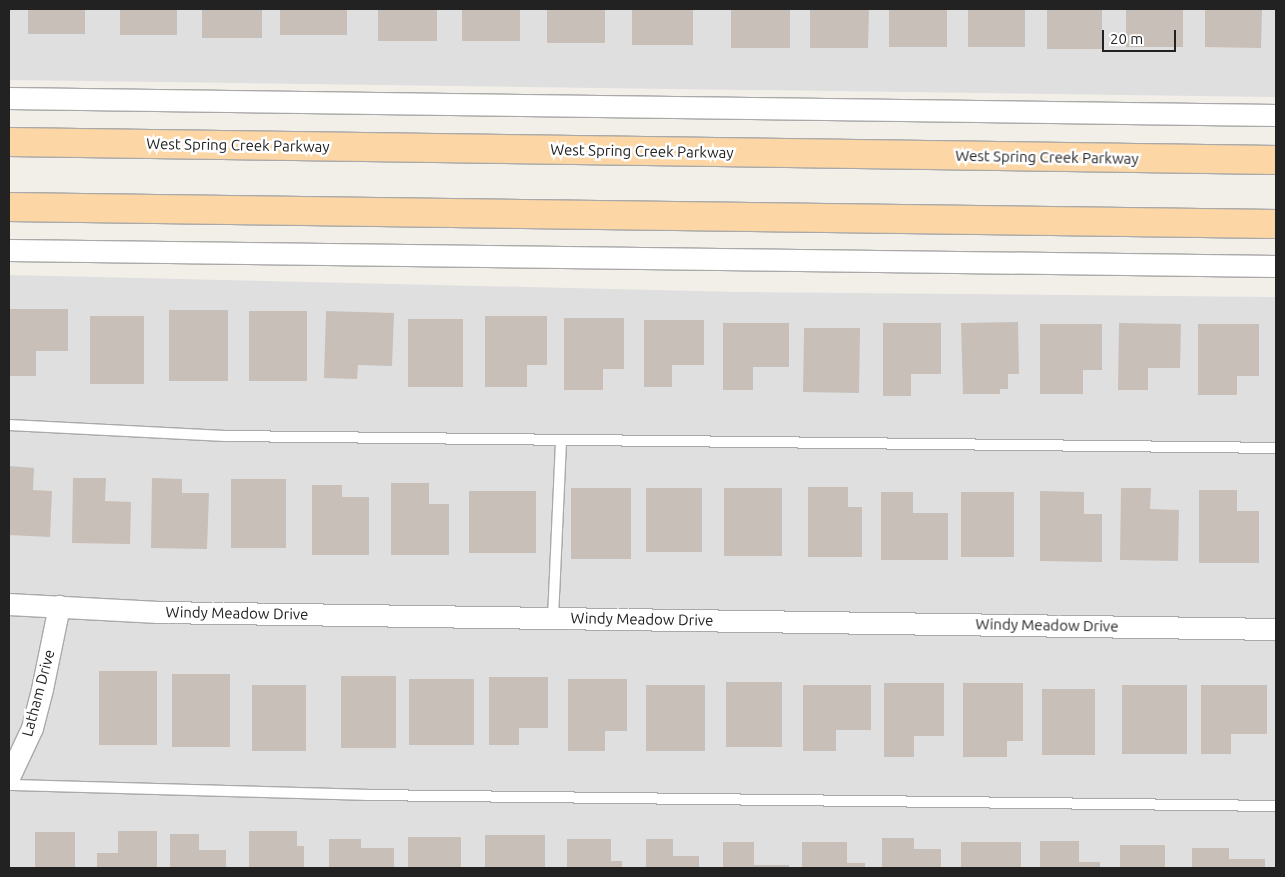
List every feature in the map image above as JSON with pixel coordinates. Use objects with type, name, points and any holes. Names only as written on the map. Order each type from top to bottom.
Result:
[{"type":"main road","name":"West Spring Creek Parkway","points":[[9,142],[1276,160]]},
{"type":"main road","points":[[9,207],[1276,224]]},
{"type":"street","points":[[9,98],[1276,115]]},
{"type":"street","points":[[9,250],[1276,266]]},
{"type":"street","name":"Windy Meadow Drive","points":[[9,604],[157,612],[1276,629]]},
{"type":"street","name":"Latham Drive","points":[[9,777],[32,728],[42,690],[59,606]]},
{"type":"lane","points":[[9,425],[225,436],[1276,448]]},
{"type":"lane","points":[[553,618],[561,440]]},
{"type":"lane","points":[[9,786],[366,795],[1276,806]]},
{"type":"shaded area","points":[[9,9],[1276,9],[1276,97],[9,80]]},
{"type":"shaded area","points":[[9,275],[739,292],[1276,297],[1276,868],[9,868]]},
{"type":"building","points":[[28,9],[85,9],[85,34],[28,34]]},
{"type":"building","points":[[120,9],[177,9],[177,35],[120,35]]},
{"type":"building","points":[[202,9],[262,9],[262,38],[202,38]]},
{"type":"building","points":[[280,9],[347,9],[347,35],[280,35]]},
{"type":"building","points":[[378,9],[437,9],[437,41],[378,41]]},
{"type":"building","points":[[462,9],[520,9],[520,41],[462,41]]},
{"type":"building","points":[[547,9],[605,9],[605,43],[547,43]]},
{"type":"building","points":[[632,9],[693,9],[693,45],[632,45]]},
{"type":"building","points":[[731,9],[790,9],[790,48],[731,48]]},
{"type":"building","points":[[810,9],[869,9],[868,48],[810,48]]},
{"type":"building","points":[[889,9],[947,9],[947,47],[889,47]]},
{"type":"building","points":[[968,9],[1025,9],[1025,47],[968,47]]},
{"type":"building","points":[[1047,9],[1102,9],[1102,49],[1047,49]]},
{"type":"building","points":[[1126,9],[1183,9],[1183,47],[1126,47]]},
{"type":"building","points":[[1205,9],[1262,9],[1261,48],[1205,47]]},
{"type":"building","points":[[9,309],[68,309],[68,351],[36,351],[36,376],[9,376]]},
{"type":"building","points":[[169,310],[228,310],[228,381],[169,381]]},
{"type":"building","points":[[249,311],[307,311],[307,381],[249,381]]},
{"type":"building","points":[[326,311],[394,313],[392,366],[358,365],[357,379],[324,378]]},
{"type":"building","points":[[90,316],[144,316],[144,384],[90,384]]},
{"type":"building","points":[[485,316],[547,316],[547,365],[527,365],[527,387],[485,387]]},
{"type":"building","points":[[564,318],[624,318],[624,369],[603,369],[603,390],[564,390]]},
{"type":"building","points":[[408,319],[463,319],[463,387],[408,387]]},
{"type":"building","points":[[644,320],[704,320],[704,365],[672,365],[672,387],[644,387]]},
{"type":"building","points":[[1018,322],[1019,374],[1008,374],[1008,389],[1000,389],[1000,394],[963,394],[961,323]]},
{"type":"building","points":[[723,323],[789,323],[789,367],[753,367],[753,390],[723,390]]},
{"type":"building","points":[[883,323],[941,323],[941,374],[911,374],[911,396],[883,396]]},
{"type":"building","points":[[1119,323],[1181,324],[1180,368],[1148,368],[1148,390],[1118,390]]},
{"type":"building","points":[[1040,324],[1102,324],[1102,370],[1083,370],[1083,394],[1040,394]]},
{"type":"building","points":[[1198,324],[1259,324],[1259,376],[1237,376],[1237,395],[1198,395]]},
{"type":"building","points":[[804,328],[860,328],[859,393],[803,392]]},
{"type":"building","points":[[9,466],[34,468],[33,490],[52,491],[50,537],[9,535]]},
{"type":"building","points":[[73,478],[106,478],[105,501],[131,502],[130,544],[72,543]]},
{"type":"building","points":[[152,478],[182,479],[182,493],[209,493],[207,549],[151,548]]},
{"type":"building","points":[[231,479],[286,479],[286,548],[231,548]]},
{"type":"building","points":[[391,483],[429,483],[429,504],[449,504],[449,555],[391,555]]},
{"type":"building","points":[[312,485],[342,485],[342,497],[369,497],[369,555],[312,555]]},
{"type":"building","points":[[808,487],[848,487],[848,507],[862,507],[862,557],[808,557]]},
{"type":"building","points":[[571,488],[631,488],[631,559],[571,559]]},
{"type":"building","points":[[646,488],[702,488],[702,552],[646,552]]},
{"type":"building","points":[[724,488],[782,488],[782,556],[724,556]]},
{"type":"building","points":[[1121,488],[1151,488],[1150,509],[1179,510],[1178,561],[1120,560]]},
{"type":"building","points":[[1199,490],[1237,490],[1237,511],[1259,511],[1259,563],[1199,563]]},
{"type":"building","points":[[469,491],[536,491],[536,553],[469,553]]},
{"type":"building","points":[[1040,491],[1084,492],[1084,514],[1102,514],[1102,562],[1040,561]]},
{"type":"building","points":[[881,492],[913,492],[913,513],[948,513],[948,560],[881,560]]},
{"type":"building","points":[[961,492],[1014,492],[1014,557],[961,557]]},
{"type":"building","points":[[99,671],[157,671],[157,745],[99,745]]},
{"type":"building","points":[[172,674],[230,674],[230,747],[172,747]]},
{"type":"building","points":[[341,676],[396,676],[396,748],[341,748]]},
{"type":"building","points":[[489,677],[548,677],[548,728],[519,728],[519,745],[489,745]]},
{"type":"building","points":[[409,679],[474,679],[474,745],[409,745]]},
{"type":"building","points":[[568,679],[627,679],[627,731],[605,731],[605,751],[568,751]]},
{"type":"building","points":[[726,682],[782,682],[782,747],[726,747]]},
{"type":"building","points":[[884,683],[944,683],[944,736],[914,736],[914,757],[884,757]]},
{"type":"building","points":[[963,683],[1023,683],[1023,741],[1007,741],[1007,757],[963,757]]},
{"type":"building","points":[[252,685],[306,685],[306,751],[252,751]]},
{"type":"building","points":[[646,685],[705,685],[705,751],[646,751]]},
{"type":"building","points":[[803,685],[871,685],[871,730],[836,730],[836,751],[803,751]]},
{"type":"building","points":[[1122,685],[1187,685],[1187,754],[1122,754]]},
{"type":"building","points":[[1201,685],[1267,685],[1267,734],[1231,734],[1231,754],[1201,754]]},
{"type":"building","points":[[1042,689],[1095,689],[1095,755],[1042,755]]},
{"type":"building","points":[[118,831],[157,831],[157,868],[97,868],[97,853],[118,853]]},
{"type":"building","points":[[249,831],[297,831],[297,846],[304,846],[304,868],[249,868]]},
{"type":"building","points":[[35,832],[75,832],[75,868],[35,868]]},
{"type":"building","points":[[170,834],[199,834],[199,850],[226,850],[226,868],[170,868]]},
{"type":"building","points":[[485,835],[545,835],[545,868],[485,868]]},
{"type":"building","points":[[408,837],[461,837],[461,868],[408,868]]},
{"type":"building","points":[[882,838],[914,838],[914,849],[941,849],[941,868],[882,868]]},
{"type":"building","points":[[329,839],[361,839],[361,848],[394,848],[394,868],[329,868]]},
{"type":"building","points":[[567,839],[611,839],[611,861],[622,861],[622,868],[567,868]]},
{"type":"building","points":[[646,839],[673,839],[673,856],[699,856],[699,868],[646,868]]},
{"type":"building","points":[[1040,841],[1079,841],[1079,862],[1100,862],[1100,868],[1040,868]]},
{"type":"building","points":[[723,842],[754,842],[754,865],[789,865],[789,868],[723,868]]},
{"type":"building","points":[[802,842],[847,842],[847,863],[865,863],[865,868],[802,868]]},
{"type":"building","points":[[961,842],[1021,842],[1021,868],[961,868]]},
{"type":"building","points":[[1120,845],[1165,845],[1165,868],[1120,868]]},
{"type":"building","points":[[1192,848],[1229,848],[1229,859],[1265,859],[1265,868],[1192,868]]}]
